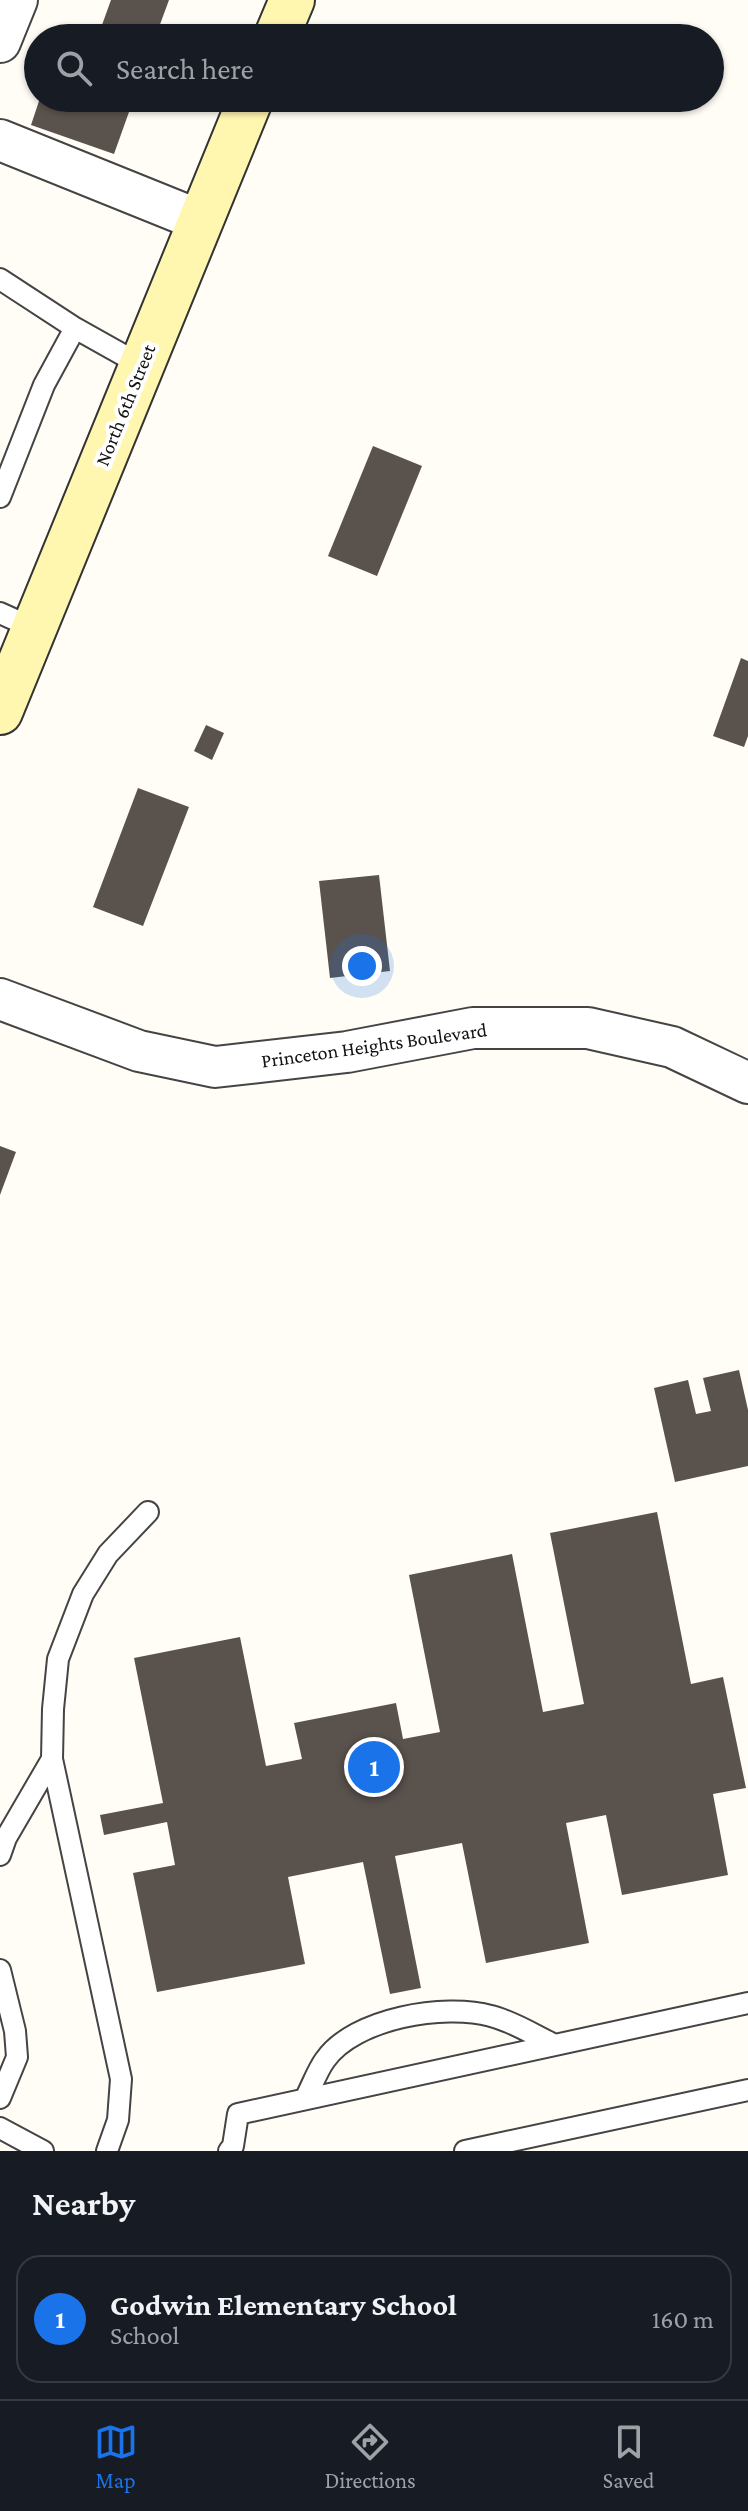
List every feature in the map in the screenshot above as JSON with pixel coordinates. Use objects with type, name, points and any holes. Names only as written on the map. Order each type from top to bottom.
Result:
[{"type":"main road","points":[[282,24],[292,0]]},
{"type":"main road","name":"North 6th Street","points":[[0,712],[17,621],[141,365],[245,112]]},
{"type":"street","points":[[0,42],[17,0]]},
{"type":"street","points":[[0,140],[201,221]]},
{"type":"street","name":"Princeton Heights Boulevard","points":[[0,999],[139,1051],[215,1067],[347,1052],[473,1028],[588,1028],[672,1047],[748,1083]]},
{"type":"lane","points":[[0,279],[75,328],[141,365]]},
{"type":"lane","points":[[0,497],[44,385],[75,328]]},
{"type":"lane","points":[[107,2151],[118,2120],[121,2079],[52,1759],[53,1709],[58,1659],[83,1594],[108,1554],[148,1512]]},
{"type":"lane","points":[[0,1855],[6,1838],[52,1759]]},
{"type":"lane","points":[[0,1970],[15,2031],[17,2057],[0,2098]]},
{"type":"lane","points":[[229,2151],[233,2146],[238,2114],[748,2003]]},
{"type":"lane","points":[[305,2099],[326,2058],[352,2035],[384,2021],[458,2010],[493,2016],[553,2044]]},
{"type":"lane","points":[[465,2151],[748,2090]]},
{"type":"lane","points":[[0,2128],[43,2151]]},
{"type":"building","points":[[111,0],[169,0],[160,24],[102,24]]},
{"type":"building","points":[[35,112],[129,112],[114,154],[31,125]]},
{"type":"building","points":[[373,446],[422,466],[377,576],[328,556]]},
{"type":"building","points":[[741,658],[748,661],[748,736],[744,747],[713,736]]},
{"type":"building","points":[[206,725],[224,733],[212,760],[194,751]]},
{"type":"building","points":[[138,788],[189,807],[143,926],[93,907]]},
{"type":"building","points":[[379,875],[390,971],[330,978],[319,881]]},
{"type":"building","points":[[0,1146],[16,1152],[0,1195]]},
{"type":"building","points":[[739,1370],[748,1410],[748,1466],[675,1482],[654,1388],[688,1380],[696,1414],[711,1411],[703,1378]]},
{"type":"building","points":[[657,1512],[691,1684],[723,1677],[746,1788],[713,1794],[728,1875],[622,1895],[606,1815],[566,1823],[589,1943],[486,1963],[462,1843],[395,1856],[421,1988],[390,1994],[363,1862],[288,1877],[305,1964],[157,1992],[133,1873],[175,1865],[167,1822],[104,1835],[100,1815],[163,1803],[134,1658],[240,1637],[266,1766],[302,1759],[294,1723],[396,1703],[403,1739],[440,1732],[409,1575],[512,1554],[543,1712],[584,1704],[550,1533]]},
{"type":"place","name":"Godwin Elementary School","points":[[374,1767]]}]
